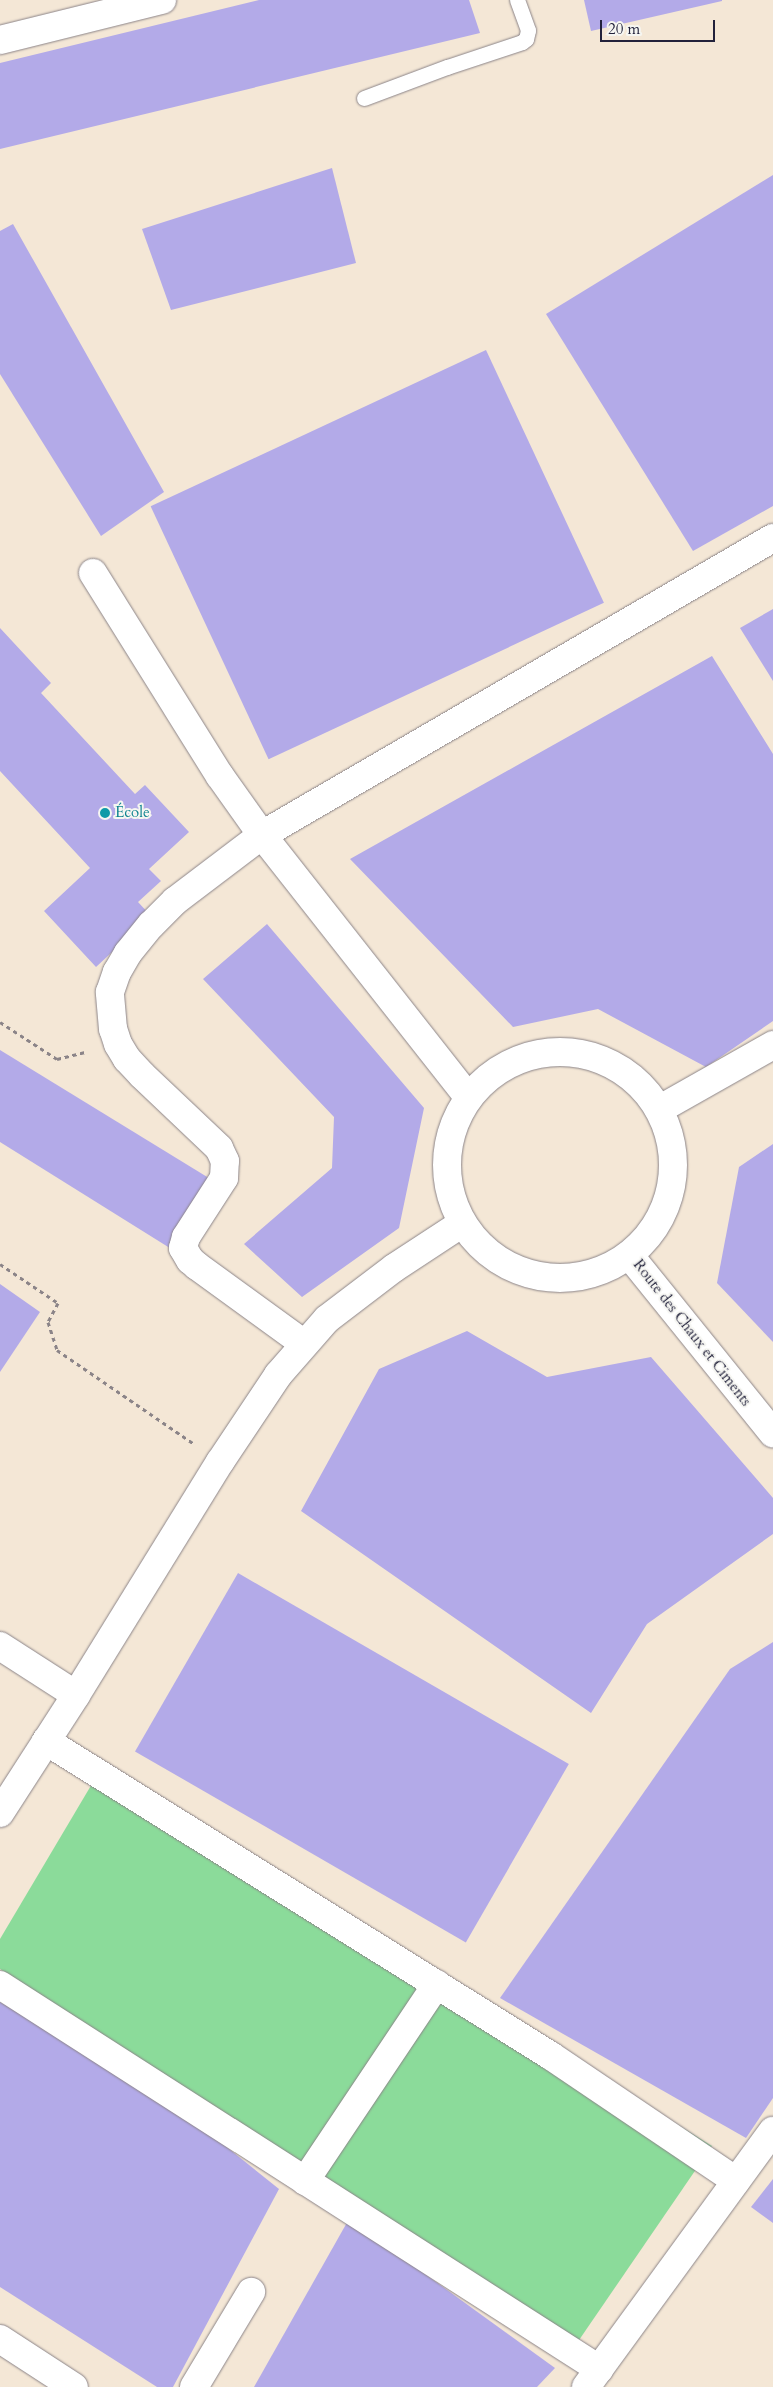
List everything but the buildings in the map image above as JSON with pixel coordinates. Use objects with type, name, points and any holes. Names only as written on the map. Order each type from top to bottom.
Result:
[{"type":"street","points":[[0,40],[162,0]]},
{"type":"street","points":[[303,1343],[190,1260],[184,1248],[186,1237],[224,1178],[223,1154],[219,1148],[142,1075],[127,1059],[118,1044],[113,1029],[110,992],[117,972],[128,953],[151,925],[175,901],[262,835],[773,538]]},
{"type":"street","points":[[93,573],[220,776],[262,835],[468,1097]]},
{"type":"street","points":[[660,1109],[773,1045]]},
{"type":"street","points":[[567,1051],[604,1060],[636,1080],[660,1109],[673,1147],[672,1188],[657,1225],[630,1256],[596,1273],[567,1278],[558,1279],[520,1272],[486,1253],[461,1224],[446,1181],[449,1137],[468,1097],[495,1071],[530,1055],[567,1051]]},
{"type":"street","points":[[0,1813],[76,1695],[220,1462],[278,1375],[303,1343],[327,1319],[356,1296],[461,1224]]},
{"type":"street","name":"Route des Chaux et Ciments","points":[[630,1256],[773,1433]]},
{"type":"street","points":[[0,1646],[76,1695]]},
{"type":"street","points":[[46,1741],[551,2056],[736,2182]]},
{"type":"street","points":[[305,2181],[437,1984]]},
{"type":"street","points":[[0,1985],[305,2181],[593,2378],[773,2131]]},
{"type":"street","points":[[194,2387],[251,2292]]},
{"type":"street","points":[[0,2339],[74,2387]]},
{"type":"lane","points":[[364,98],[522,42],[526,39],[528,30],[517,0]]},
{"type":"path","points":[[0,1022],[57,1059],[118,1044]]},
{"type":"path","points":[[0,1264],[58,1303],[48,1322],[57,1350],[220,1462]]},
{"type":"green space","points":[[102,1767],[712,2146],[577,2343],[0,1969],[0,1939]]},
{"type":"place","name":"École","points":[[105,813]]}]
